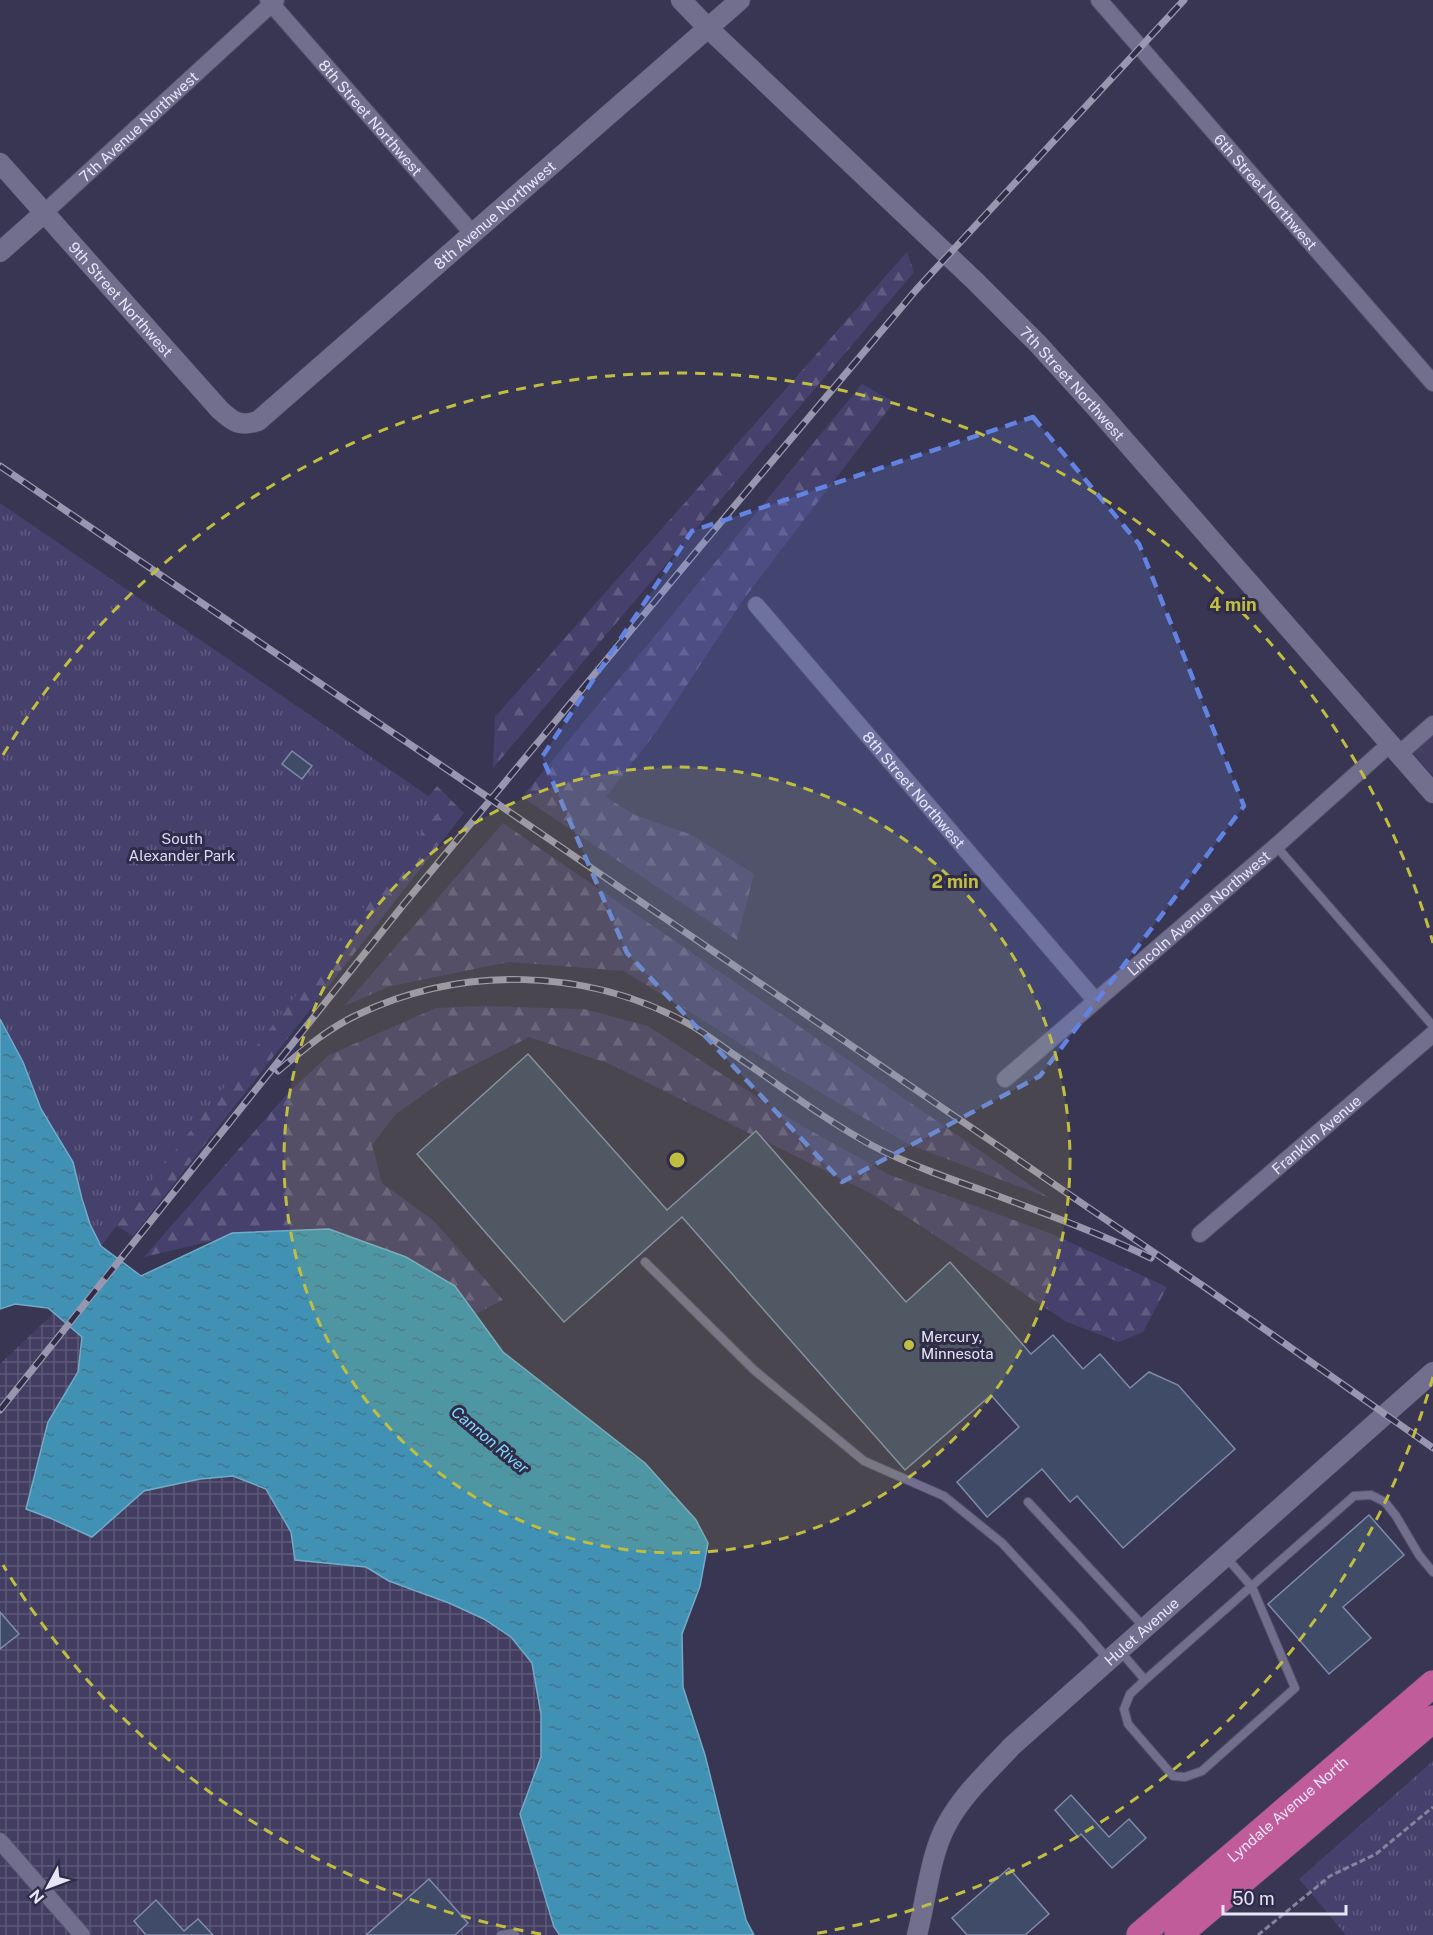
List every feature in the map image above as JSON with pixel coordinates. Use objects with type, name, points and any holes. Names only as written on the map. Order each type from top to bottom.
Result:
[{"type":"highway","name":"Lyndale Avenue North","points":[[1140,1935],[1433,1684]]},
{"type":"highway","name":"Lyndale Avenue North","points":[[1178,1935],[1433,1719]]},
{"type":"street","name":"7th Street Northwest","points":[[681,0],[1038,344],[1433,794]]},
{"type":"street","name":"8th Avenue Northwest","points":[[247,425],[258,421],[740,0]]},
{"type":"street","name":"6th Street Northwest","points":[[1099,0],[1433,383]]},
{"type":"street","name":"7th Avenue Northwest","points":[[0,252],[272,1]]},
{"type":"street","name":"8th Street Northwest","points":[[272,1],[473,234]]},
{"type":"street","name":"9th Street Northwest","points":[[0,163],[220,410],[231,421],[247,425]]},
{"type":"street","name":"8th Street Northwest","points":[[756,605],[1095,1000]]},
{"type":"street","name":"Lincoln Avenue Northwest","points":[[1005,1079],[1276,846],[1394,749],[1433,724]]},
{"type":"street","name":"Franklin Avenue","points":[[1200,1234],[1433,1034]]},
{"type":"street","name":"Hulet Avenue","points":[[918,1935],[935,1858],[946,1826],[964,1797],[1012,1746],[1433,1372]]},
{"type":"street","points":[[0,1841],[82,1935]]},
{"type":"lane","points":[[1276,846],[1433,1026]]},
{"type":"lane","points":[[645,1262],[753,1370],[864,1461],[944,1496],[1002,1543],[1114,1655],[1145,1680]]},
{"type":"lane","points":[[1226,1556],[1252,1587],[1294,1688],[1202,1771],[1185,1778],[1173,1776],[1128,1724],[1124,1709],[1130,1694],[1252,1587],[1354,1496],[1371,1495],[1385,1502],[1419,1555],[1433,1572]]},
{"type":"lane","points":[[1028,1502],[1145,1628]]},
{"type":"lane","points":[[501,1935],[513,1933],[515,1935]]},
{"type":"path","points":[[1258,1935],[1330,1876],[1376,1854],[1433,1807]]},
{"type":"highlighted area","points":[[1033,417],[1139,544],[1244,806],[1040,1076],[842,1182],[627,953],[542,757],[692,531]]},
{"type":"shaded area","points":[[1433,733],[1433,776],[1412,752]]},
{"type":"shaded area","points":[[77,1291],[503,1522],[664,1935],[0,1935],[0,1364]]},
{"type":"green space","points":[[907,252],[914,272],[493,768],[495,717]]},
{"type":"green space","points":[[862,384],[894,402],[743,600],[656,732],[606,797],[635,815],[692,835],[754,874],[737,940],[522,797]]},
{"type":"green space","name":"South Alexander Park","points":[[0,503],[443,806],[101,1246],[90,1224],[73,1162],[41,1109],[23,1062],[0,1019]]},
{"type":"green space","points":[[437,786],[464,813],[133,1236],[117,1226],[106,1206]]},
{"type":"green space","points":[[503,823],[1049,1198],[908,1144],[784,1071],[624,971],[509,962],[391,986],[344,1006]]},
{"type":"green space","points":[[486,1006],[584,1009],[648,1026],[797,1123],[890,1175],[1052,1234],[1167,1287],[1143,1332],[1119,1342],[1067,1322],[872,1194],[610,1064],[529,1037],[441,1082],[396,1114],[372,1145],[382,1183],[434,1221],[503,1300],[475,1314],[406,1257],[329,1229],[216,1240],[144,1257],[288,1093],[329,1055],[436,1008]]},
{"type":"green space","points":[[1433,1761],[1433,1935],[1346,1935],[1299,1879]]},
{"type":"water","name":"Cannon River","points":[[0,1019],[23,1062],[41,1109],[73,1162],[90,1224],[101,1246],[141,1276],[232,1233],[329,1229],[406,1257],[455,1286],[503,1352],[645,1463],[696,1520],[708,1543],[700,1586],[682,1634],[683,1687],[705,1755],[746,1920],[754,1935],[560,1935],[554,1927],[520,1814],[541,1757],[541,1714],[532,1663],[511,1637],[484,1619],[449,1603],[389,1581],[366,1567],[295,1560],[291,1532],[266,1489],[233,1476],[200,1479],[144,1491],[92,1537],[26,1509],[48,1422],[78,1372],[82,1337],[48,1308],[15,1304],[0,1309]]},
{"type":"building","points":[[292,751],[312,766],[302,779],[282,764]]},
{"type":"building","name":"Mercury, Minnesota","points":[[528,1054],[667,1210],[756,1131],[906,1302],[950,1262],[1031,1354],[1053,1335],[1083,1369],[1100,1354],[1130,1388],[1149,1372],[1178,1385],[1235,1449],[1123,1548],[1077,1496],[1070,1502],[1042,1469],[987,1517],[957,1482],[1019,1427],[991,1395],[905,1470],[682,1217],[564,1322],[417,1154]]},
{"type":"building","points":[[1369,1515],[1404,1555],[1343,1607],[1371,1638],[1329,1674],[1268,1604]]},
{"type":"building","points":[[0,1612],[19,1634],[0,1649]]},
{"type":"building","points":[[1071,1795],[1109,1837],[1129,1819],[1146,1838],[1112,1868],[1081,1834],[1078,1837],[1055,1810]]},
{"type":"building","points":[[1009,1868],[1049,1914],[1025,1935],[967,1935],[952,1918]]},
{"type":"building","points":[[429,1879],[468,1923],[455,1935],[366,1935]]},
{"type":"building","points":[[156,1900],[184,1931],[198,1919],[213,1935],[146,1935],[134,1921]]},
{"type":"railway","points":[[0,1410],[404,904],[700,547],[916,290],[1184,0]]},
{"type":"railway","points":[[0,466],[1206,1288],[1433,1448]]},
{"type":"railway","points":[[278,1071],[336,1027],[357,1015],[397,999],[438,987],[480,981],[523,980],[566,983],[607,992],[648,1005],[687,1023],[820,1114],[887,1153],[1112,1240],[1151,1258]]},
{"type":"place","name":"Mercury, Minnesota","points":[[909,1345]]}]
